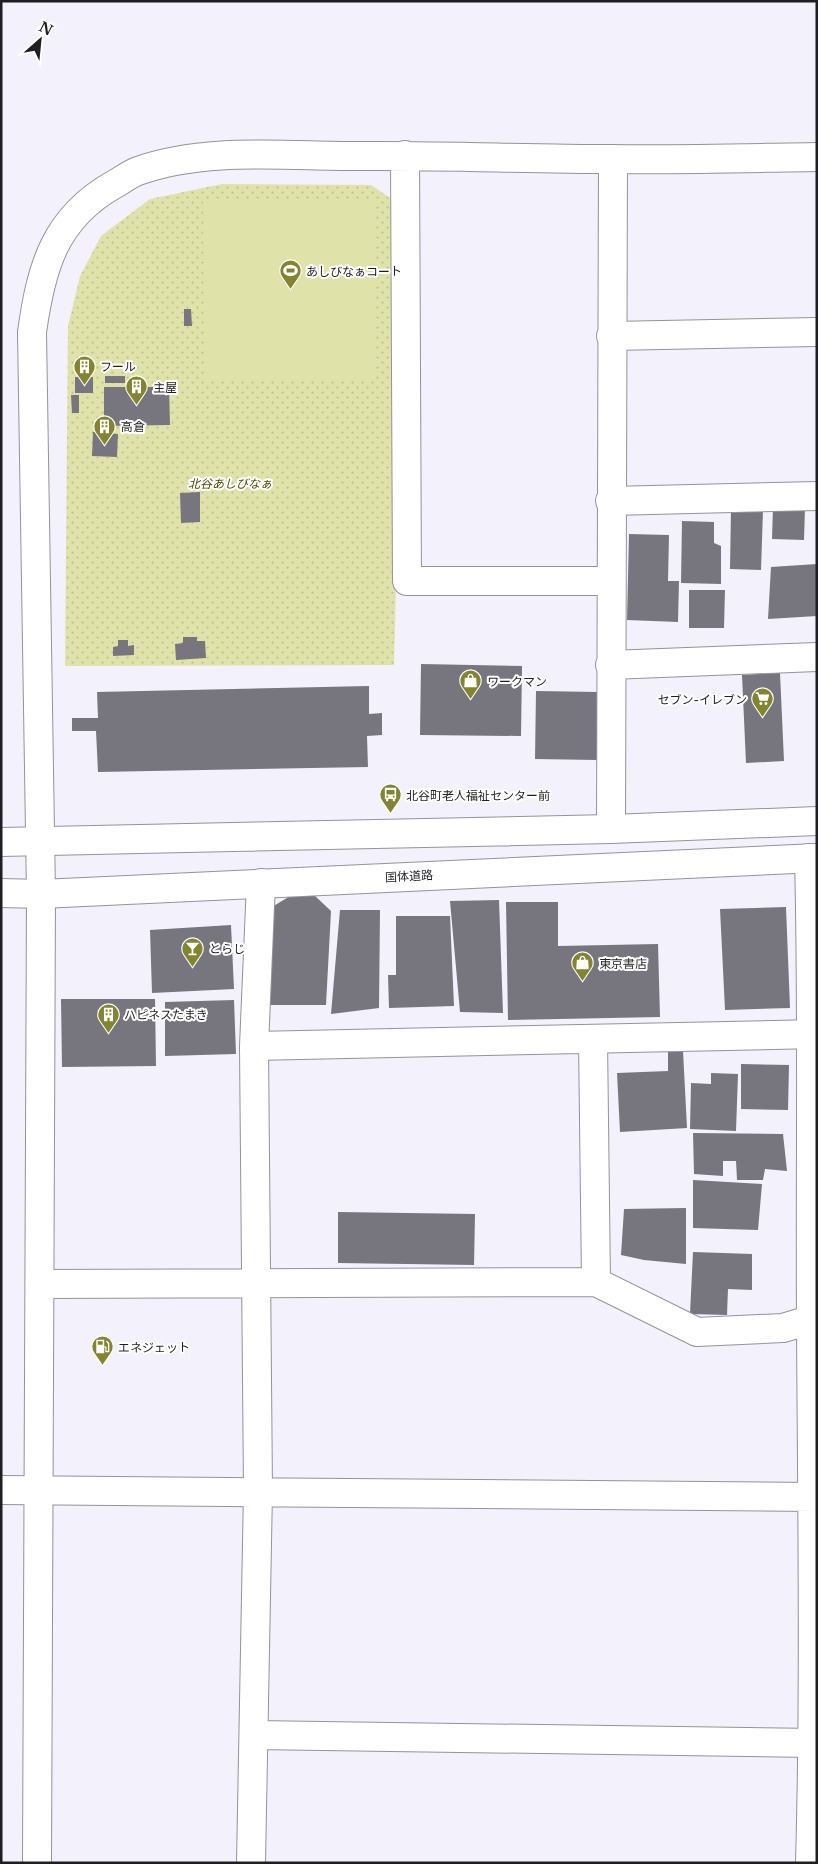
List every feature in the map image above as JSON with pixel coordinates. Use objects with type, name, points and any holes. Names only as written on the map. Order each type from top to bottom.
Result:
[{"type":"street","points":[[405,155],[407,581],[610,581]]},
{"type":"street","points":[[37,1863],[41,894],[32,332],[45,267],[57,240],[75,212],[98,193],[137,171],[201,156],[405,155],[613,159],[817,157]]},
{"type":"street","points":[[611,829],[610,501],[613,159]]},
{"type":"street","points":[[611,336],[817,332]]},
{"type":"street","points":[[610,501],[817,496]]},
{"type":"street","points":[[610,664],[817,657]]},
{"type":"street","points":[[1,842],[611,829],[817,821]]},
{"type":"street","points":[[810,1863],[815,1743],[815,1497],[810,1320],[814,1287],[815,1034],[813,858]]},
{"type":"street","name":"国体道路","points":[[1,893],[41,894],[813,858]]},
{"type":"street","points":[[251,1863],[258,1490],[254,1046],[261,883]]},
{"type":"street","points":[[254,1046],[815,1034]]},
{"type":"street","points":[[593,1039],[596,1282]]},
{"type":"street","points":[[40,1284],[596,1282],[697,1332],[783,1328],[810,1320]]},
{"type":"street","points":[[1,1490],[258,1490],[815,1497]]},
{"type":"street","points":[[254,1735],[815,1743]]},
{"type":"green space","name":"北谷あしびなぁ","points":[[222,184],[371,185],[393,200],[396,585],[394,665],[65,666],[68,326],[80,276],[101,236],[150,199]]},
{"type":"green space","name":"あしびなぁコート","points":[[203,200],[376,200],[376,379],[204,379]]},
{"type":"building","points":[[184,309],[191,309],[192,326],[184,326]]},
{"type":"building","points":[[105,376],[125,376],[125,383],[105,383]]},
{"type":"building","name":"フール","points":[[75,377],[93,377],[93,393],[75,393]]},
{"type":"building","name":"主屋","points":[[104,387],[169,387],[170,425],[104,426]]},
{"type":"building","points":[[71,395],[79,395],[79,413],[72,413]]},
{"type":"building","name":"高倉","points":[[93,432],[118,434],[117,457],[92,456]]},
{"type":"building","points":[[200,492],[200,522],[181,523],[180,493]]},
{"type":"building","points":[[773,506],[805,508],[804,540],[772,539]]},
{"type":"building","points":[[731,509],[763,510],[761,570],[730,569]]},
{"type":"building","points":[[682,521],[714,522],[714,543],[721,546],[721,584],[681,583]]},
{"type":"building","points":[[629,534],[669,535],[668,581],[679,581],[678,622],[627,620]]},
{"type":"building","points":[[817,564],[817,616],[768,619],[771,567]]},
{"type":"building","points":[[689,590],[725,590],[724,628],[689,628]]},
{"type":"building","points":[[183,637],[197,637],[197,641],[205,641],[206,658],[176,660],[175,644],[183,643]]},
{"type":"building","points":[[118,640],[128,640],[128,646],[134,645],[134,655],[113,656],[113,647],[118,646]]},
{"type":"building","name":"ワークマン","points":[[421,664],[522,666],[521,736],[420,735]]},
{"type":"building","name":"セブン-イレブン","points":[[780,673],[784,761],[746,763],[742,675]]},
{"type":"building","points":[[369,686],[369,714],[382,713],[382,735],[367,736],[368,767],[98,772],[96,731],[72,731],[72,718],[98,718],[97,692]]},
{"type":"building","points":[[536,691],[598,692],[597,760],[535,759]]},
{"type":"building","points":[[295,893],[314,895],[331,911],[326,1005],[268,1005],[272,907]]},
{"type":"building","points":[[499,900],[503,1013],[460,1012],[450,901]]},
{"type":"building","name":"東京書店","points":[[506,902],[558,902],[558,946],[658,944],[660,1017],[508,1020]]},
{"type":"building","points":[[786,907],[790,1008],[725,1010],[720,909]]},
{"type":"building","points":[[340,910],[380,910],[379,1008],[331,1014]]},
{"type":"building","points":[[396,916],[450,916],[454,1006],[389,1008],[388,975],[396,975]]},
{"type":"building","points":[[231,925],[234,989],[152,993],[150,930]]},
{"type":"building","name":"ハピネスたまき","points":[[61,999],[155,999],[156,1066],[62,1067]]},
{"type":"building","points":[[234,1000],[236,1054],[165,1056],[165,1002]]},
{"type":"building","points":[[683,1051],[687,1128],[620,1132],[617,1073],[668,1071],[668,1052]]},
{"type":"building","points":[[741,1064],[789,1065],[788,1110],[741,1109]]},
{"type":"building","points":[[711,1073],[738,1074],[736,1131],[690,1129],[691,1083],[711,1084]]},
{"type":"building","points":[[693,1133],[783,1134],[787,1171],[765,1169],[763,1180],[737,1180],[736,1161],[723,1161],[723,1176],[694,1174]]},
{"type":"building","points":[[693,1180],[762,1184],[758,1230],[693,1228]]},
{"type":"building","points":[[686,1208],[686,1264],[644,1260],[621,1255],[624,1209]]},
{"type":"building","points":[[338,1212],[475,1214],[474,1265],[338,1263]]},
{"type":"building","points":[[693,1252],[752,1254],[752,1290],[728,1289],[727,1315],[690,1314]]},
{"type":"place","name":"あしびなぁコート","points":[[290,290]]},
{"type":"place","name":"フール","points":[[84,385]]},
{"type":"place","name":"主屋","points":[[137,406]]},
{"type":"place","name":"高倉","points":[[105,445]]},
{"type":"place","name":"ワークマン","points":[[471,700]]},
{"type":"place","name":"セブン-イレブン","points":[[763,718]]},
{"type":"place","name":"北谷町老人福祉センター前","points":[[390,814]]},
{"type":"place","name":"とらじ","points":[[193,967]]},
{"type":"place","name":"東京書店","points":[[583,982]]},
{"type":"place","name":"ハピネスたまき","points":[[108,1033]]},
{"type":"place","name":"エネジェット","points":[[102,1366]]}]
